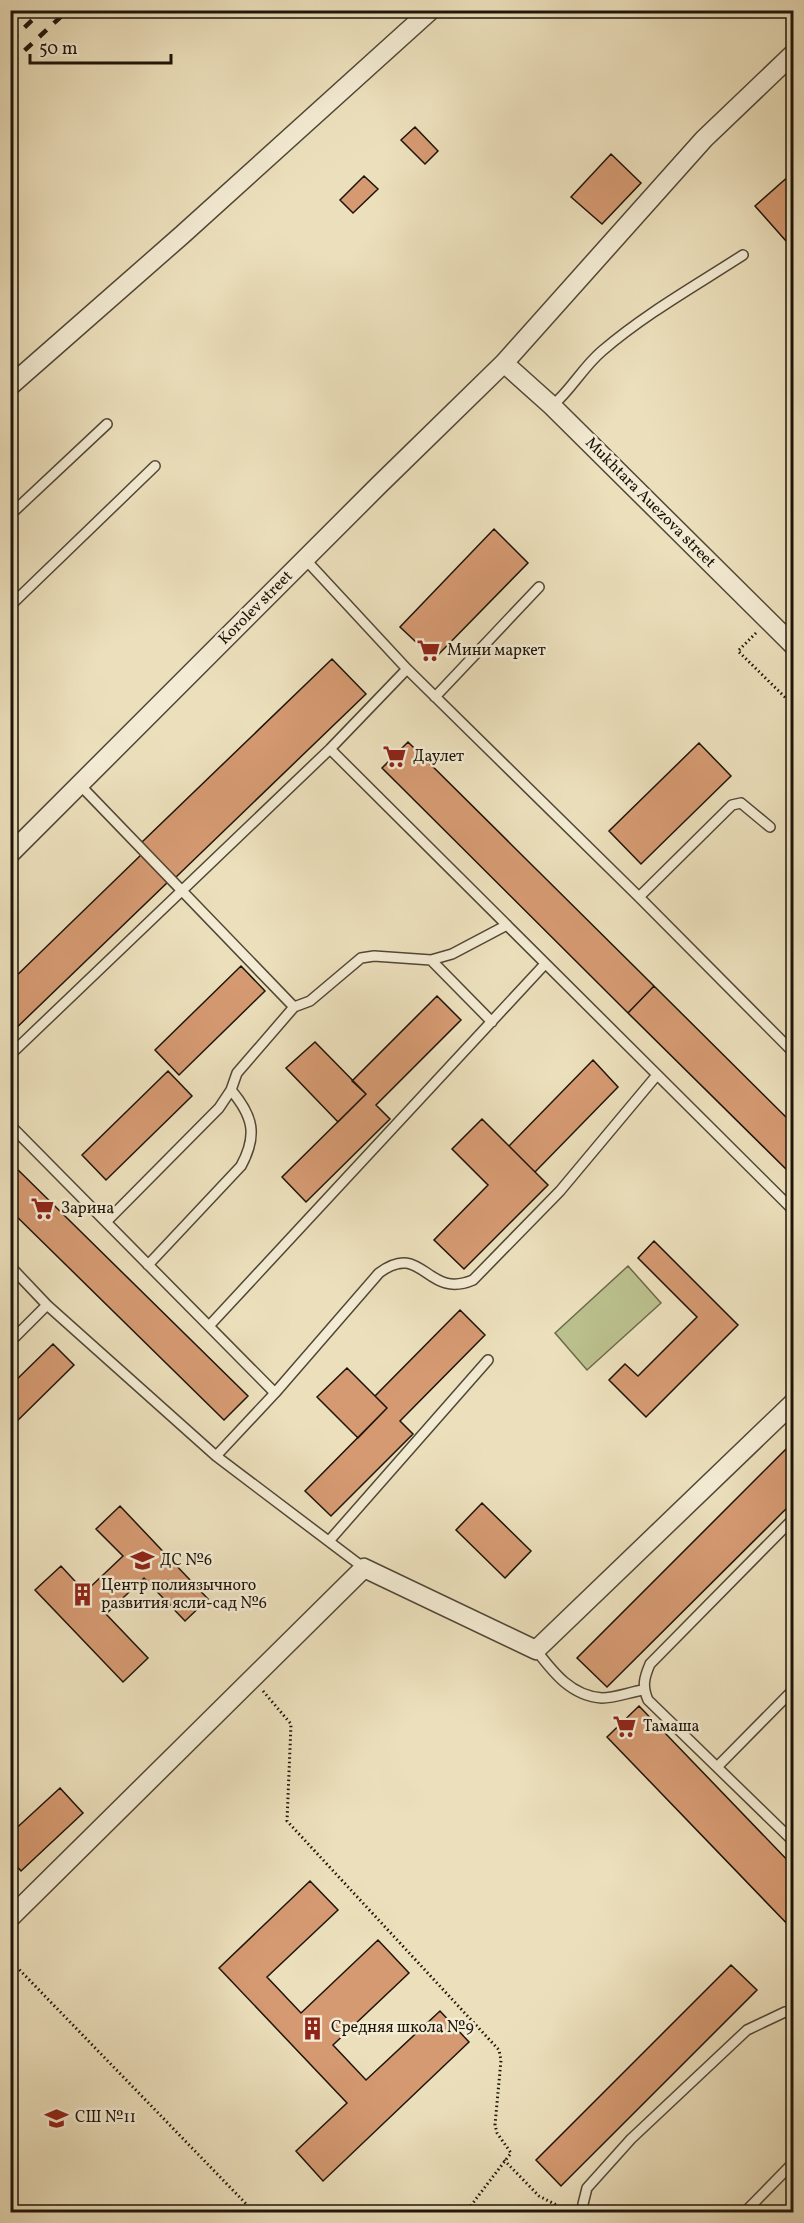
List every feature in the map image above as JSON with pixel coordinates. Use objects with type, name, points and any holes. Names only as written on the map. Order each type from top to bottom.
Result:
[{"type":"street","points":[[10,386],[191,227],[431,10]]},
{"type":"street","name":"Korolev street","points":[[10,855],[504,363],[704,139],[794,52]]},
{"type":"street","name":"Mukhtara Auezova street","points":[[504,363],[552,406],[794,646]]},
{"type":"street","points":[[10,1918],[364,1568],[536,1650],[794,1402]]},
{"type":"lane","points":[[552,406],[562,398],[599,353],[645,318],[743,255]]},
{"type":"lane","points":[[10,515],[107,424]]},
{"type":"lane","points":[[10,606],[155,466]]},
{"type":"lane","points":[[305,559],[407,669],[794,1053]]},
{"type":"lane","points":[[435,697],[539,587]]},
{"type":"lane","points":[[10,1055],[330,748],[407,669]]},
{"type":"lane","points":[[330,748],[794,1211]]},
{"type":"lane","points":[[80,785],[294,1007]]},
{"type":"lane","points":[[639,897],[732,805],[741,803],[770,827]]},
{"type":"lane","points":[[106,1222],[219,1108],[231,1090],[237,1073],[294,1007],[310,1001],[361,958],[374,956],[431,960],[452,954],[507,925]]},
{"type":"lane","points":[[431,960],[492,1022]]},
{"type":"lane","points":[[209,1326],[546,964]]},
{"type":"lane","points":[[216,1456],[387,1266],[396,1262],[410,1263],[443,1283],[454,1286],[473,1280],[560,1191],[657,1075]]},
{"type":"lane","points":[[148,1265],[241,1166],[247,1154],[251,1143],[249,1117],[245,1106],[231,1090]]},
{"type":"lane","points":[[10,1125],[275,1393]]},
{"type":"lane","points":[[10,1266],[47,1305],[216,1456],[364,1568]]},
{"type":"lane","points":[[10,1342],[47,1305]]},
{"type":"lane","points":[[329,1541],[488,1360]]},
{"type":"lane","points":[[794,1518],[650,1664],[643,1690],[648,1700],[794,1842]]},
{"type":"lane","points":[[536,1650],[559,1678],[582,1694],[603,1698],[643,1690]]},
{"type":"lane","points":[[717,1767],[794,1689]]},
{"type":"lane","points":[[584,2212],[583,2204],[587,2188],[630,2139],[747,2030],[785,2012],[794,2011]]},
{"type":"lane","points":[[745,2212],[794,2162]]},
{"type":"path","points":[[768,621],[738,651],[794,706]]},
{"type":"path","points":[[252,1678],[291,1724],[286,1821],[499,2050],[501,2060],[495,2125],[497,2133],[511,2153],[466,2212]]},
{"type":"path","points":[[10,1960],[254,2212]]},
{"type":"path","points":[[504,2160],[538,2196],[572,2212]]},
{"type":"green space","points":[[628,1266],[661,1303],[587,1370],[555,1333]]},
{"type":"building","points":[[415,127],[438,151],[425,164],[401,140]]},
{"type":"building","points":[[611,154],[641,183],[602,224],[571,197]]},
{"type":"building","points":[[790,175],[794,179],[794,250],[755,206]]},
{"type":"building","points":[[364,176],[378,189],[353,213],[340,200]]},
{"type":"building","points":[[494,529],[528,563],[434,659],[400,627]]},
{"type":"building","points":[[332,659],[366,694],[175,878],[141,843]]},
{"type":"building","points":[[408,742],[654,986],[628,1013],[382,768]]},
{"type":"building","points":[[699,743],[731,776],[641,864],[609,831]]},
{"type":"building","points":[[143,853],[170,880],[10,1034],[10,982]]},
{"type":"building","points":[[241,966],[265,991],[179,1075],[155,1050]]},
{"type":"building","points":[[654,986],[794,1125],[794,1177],[628,1013]]},
{"type":"building","points":[[437,996],[461,1020],[376,1105],[390,1119],[306,1202],[282,1177],[366,1094],[352,1081]]},
{"type":"building","points":[[315,1042],[366,1094],[338,1122],[286,1068]]},
{"type":"building","points":[[593,1060],[618,1087],[535,1172],[509,1146]]},
{"type":"building","points":[[168,1071],[192,1096],[106,1180],[82,1155]]},
{"type":"building","points":[[482,1119],[548,1185],[464,1269],[434,1240],[488,1185],[452,1149]]},
{"type":"building","points":[[10,1162],[248,1396],[224,1420],[10,1210]]},
{"type":"building","points":[[654,1241],[738,1325],[646,1417],[609,1380],[625,1364],[638,1376],[697,1317],[638,1258]]},
{"type":"building","points":[[460,1310],[485,1335],[400,1421],[413,1434],[331,1516],[305,1491],[387,1408],[375,1396]]},
{"type":"building","points":[[53,1344],[74,1365],[10,1428],[10,1386]]},
{"type":"building","points":[[347,1368],[387,1408],[358,1438],[317,1397]]},
{"type":"building","points":[[794,1441],[794,1501],[607,1687],[577,1658]]},
{"type":"building","points":[[482,1503],[531,1551],[505,1578],[456,1530]]},
{"type":"building","name":"Центр полиязычного развития ясли-сад №6","points":[[120,1506],[208,1599],[185,1621],[144,1578],[106,1614],[148,1658],[123,1682],[35,1590],[61,1566],[85,1592],[123,1556],[96,1529]]},
{"type":"building","points":[[639,1706],[794,1867],[794,1931],[607,1737]]},
{"type":"building","points":[[60,1788],[83,1813],[21,1871],[10,1859],[10,1834]]},
{"type":"building","name":"Средняя школа №9","points":[[310,1881],[338,1910],[267,1977],[301,2013],[378,1940],[409,1973],[333,2045],[366,2080],[440,2011],[469,2042],[323,2181],[296,2151],[347,2103],[219,1968]]},
{"type":"building","points":[[731,1965],[757,1990],[561,2186],[536,2160]]},
{"type":"railway","points":[[10,22],[22,10]]},
{"type":"railway","points":[[10,41],[43,10]]},
{"type":"railway","points":[[10,64],[68,10]]},
{"type":"place","name":"Мини маркет","points":[[429,651]]},
{"type":"place","name":"Даулет","points":[[395,757]]},
{"type":"place","name":"Зарина","points":[[43,1209]]},
{"type":"place","name":"ДС №6","points":[[142,1561]]},
{"type":"place","name":"Центр полиязычного развития ясли-сад №6","points":[[83,1595]]},
{"type":"place","name":"Тамаша","points":[[625,1727]]},
{"type":"place","name":"Средняя школа №9","points":[[313,2028]]},
{"type":"place","name":"СШ №11","points":[[57,2118]]}]
